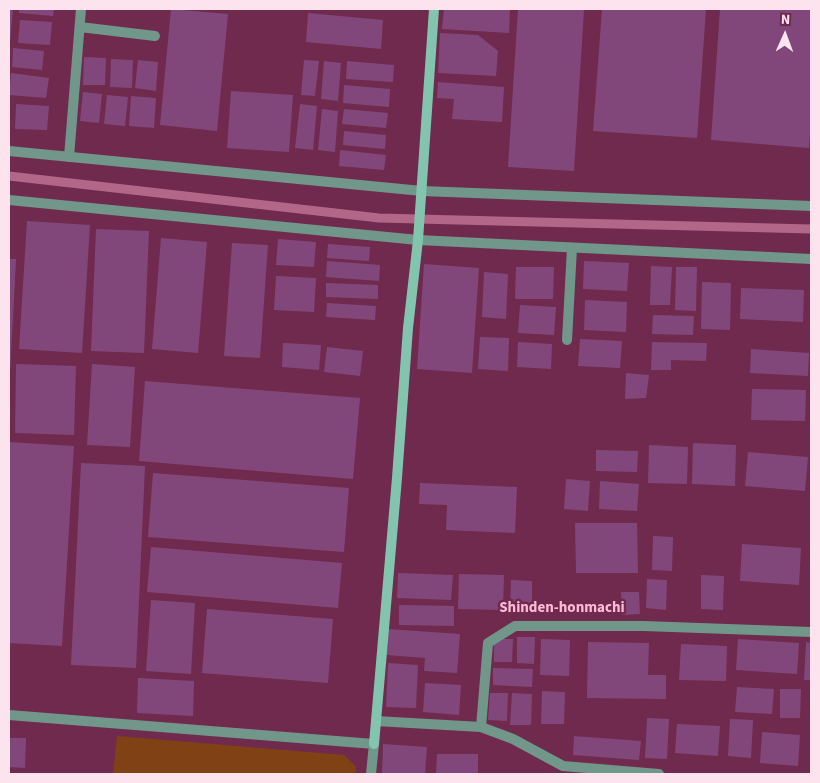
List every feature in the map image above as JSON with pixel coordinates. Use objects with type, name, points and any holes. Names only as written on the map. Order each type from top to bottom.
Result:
[{"type":"street","points":[[69,157],[81,9]]},
{"type":"street","points":[[371,774],[408,328],[422,196],[434,9]]},
{"type":"street","points":[[80,27],[154,36]]},
{"type":"street","points":[[9,151],[422,196],[811,206]]},
{"type":"street","points":[[9,200],[418,239],[811,259]]},
{"type":"street","points":[[567,340],[572,248]]},
{"type":"street","points":[[481,727],[488,643],[515,626],[644,626],[811,632]]},
{"type":"street","points":[[9,715],[374,744]]},
{"type":"street","points":[[376,721],[481,727],[513,739],[563,766],[658,774]]},
{"type":"shaded area","points":[[117,736],[344,755],[356,767],[355,774],[113,774]]},
{"type":"building","points":[[9,9],[13,9],[10,43],[9,43]]},
{"type":"building","points":[[19,9],[54,9],[53,16],[19,13]]},
{"type":"building","points":[[171,9],[228,14],[217,131],[160,125]]},
{"type":"building","points":[[444,9],[510,9],[509,33],[442,29]]},
{"type":"building","points":[[518,9],[584,9],[574,171],[508,167]]},
{"type":"building","points":[[602,9],[706,9],[697,138],[593,131]]},
{"type":"building","points":[[720,9],[811,9],[811,118],[809,148],[711,140]]},
{"type":"building","points":[[308,13],[383,20],[381,49],[306,42]]},
{"type":"building","points":[[20,20],[52,22],[50,45],[18,43]]},
{"type":"building","points":[[440,33],[478,35],[498,51],[496,76],[438,73]]},
{"type":"building","points":[[13,48],[44,51],[42,70],[12,67]]},
{"type":"building","points":[[84,57],[106,58],[105,85],[83,85]]},
{"type":"building","points":[[111,59],[133,60],[132,88],[110,87]]},
{"type":"building","points":[[138,60],[158,62],[156,91],[135,88]]},
{"type":"building","points":[[304,60],[319,61],[315,96],[301,95]]},
{"type":"building","points":[[324,61],[341,63],[338,101],[321,99]]},
{"type":"building","points":[[347,61],[394,65],[393,82],[346,79]]},
{"type":"building","points":[[11,73],[49,78],[46,98],[9,95]]},
{"type":"building","points":[[438,82],[504,87],[502,122],[452,119],[454,99],[437,98]]},
{"type":"building","points":[[344,85],[390,89],[389,107],[343,103]]},
{"type":"building","points":[[231,91],[293,95],[289,152],[227,148]]},
{"type":"building","points":[[83,92],[102,94],[99,123],[80,121]]},
{"type":"building","points":[[107,95],[128,97],[125,126],[104,124]]},
{"type":"building","points":[[131,96],[156,98],[154,128],[129,126]]},
{"type":"building","points":[[16,104],[49,106],[47,130],[15,129]]},
{"type":"building","points":[[300,104],[317,106],[313,150],[295,148]]},
{"type":"building","points":[[322,109],[338,111],[335,152],[318,150]]},
{"type":"building","points":[[344,109],[388,113],[386,128],[342,124]]},
{"type":"building","points":[[344,131],[386,135],[385,149],[343,145]]},
{"type":"building","points":[[340,150],[386,155],[384,170],[339,166]]},
{"type":"building","points":[[27,221],[90,225],[82,353],[19,349]]},
{"type":"building","points":[[96,229],[149,231],[144,353],[91,351]]},
{"type":"building","points":[[161,238],[207,242],[198,353],[152,349]]},
{"type":"building","points":[[278,239],[316,242],[314,267],[276,265]]},
{"type":"building","points":[[232,243],[268,245],[260,358],[224,356]]},
{"type":"building","points":[[328,244],[370,247],[369,261],[327,258]]},
{"type":"building","points":[[9,259],[16,259],[10,374],[9,374]]},
{"type":"building","points":[[327,261],[380,265],[379,281],[326,277]]},
{"type":"building","points":[[584,261],[629,263],[627,291],[583,289]]},
{"type":"building","points":[[424,264],[479,268],[472,373],[417,369]]},
{"type":"building","points":[[651,266],[672,267],[670,305],[650,305]]},
{"type":"building","points":[[516,267],[554,267],[553,299],[515,299]]},
{"type":"building","points":[[676,267],[697,267],[696,311],[675,310]]},
{"type":"building","points":[[484,272],[508,274],[506,319],[482,317]]},
{"type":"building","points":[[276,276],[316,278],[314,312],[274,310]]},
{"type":"building","points":[[702,282],[731,283],[730,330],[701,329]]},
{"type":"building","points":[[326,283],[378,285],[378,299],[326,297]]},
{"type":"building","points":[[741,288],[804,290],[803,322],[740,319]]},
{"type":"building","points":[[585,300],[627,302],[626,332],[584,330]]},
{"type":"building","points":[[327,303],[376,306],[375,320],[326,317]]},
{"type":"building","points":[[520,305],[556,307],[554,335],[518,333]]},
{"type":"building","points":[[653,315],[694,316],[693,335],[652,334]]},
{"type":"building","points":[[480,337],[509,338],[508,371],[478,369]]},
{"type":"building","points":[[580,339],[622,341],[620,368],[578,366]]},
{"type":"building","points":[[518,342],[552,344],[551,369],[517,367]]},
{"type":"building","points":[[652,342],[707,343],[706,361],[671,360],[671,370],[651,370]]},
{"type":"building","points":[[283,343],[321,345],[319,370],[282,367]]},
{"type":"building","points":[[327,347],[363,351],[360,376],[324,372]]},
{"type":"building","points":[[751,349],[809,353],[808,376],[750,373]]},
{"type":"building","points":[[16,364],[76,366],[74,435],[15,433]]},
{"type":"building","points":[[92,364],[135,367],[130,447],[87,445]]},
{"type":"building","points":[[626,373],[649,375],[646,398],[625,399]]},
{"type":"building","points":[[145,381],[360,398],[353,479],[139,461]]},
{"type":"building","points":[[752,389],[806,390],[805,421],[751,420]]},
{"type":"building","points":[[9,442],[74,446],[62,646],[9,643]]},
{"type":"building","points":[[693,443],[736,445],[735,486],[692,484]]},
{"type":"building","points":[[649,445],[688,447],[687,484],[648,483]]},
{"type":"building","points":[[596,450],[638,451],[637,472],[596,471]]},
{"type":"building","points":[[748,452],[808,457],[805,491],[745,486]]},
{"type":"building","points":[[81,463],[145,466],[136,668],[71,665]]},
{"type":"building","points":[[153,473],[349,488],[344,552],[148,537]]},
{"type":"building","points":[[566,479],[590,481],[588,511],[564,509]]},
{"type":"building","points":[[600,481],[639,484],[637,511],[599,509]]},
{"type":"building","points":[[420,483],[517,487],[515,533],[446,530],[447,505],[419,504]]},
{"type":"building","points":[[575,523],[637,523],[638,573],[576,573]]},
{"type":"building","points":[[653,536],[673,537],[672,571],[652,570]]},
{"type":"building","points":[[742,544],[801,548],[799,585],[740,581]]},
{"type":"building","points":[[151,547],[342,563],[338,608],[147,592]]},
{"type":"building","points":[[398,573],[453,575],[451,600],[397,598]]},
{"type":"building","points":[[459,574],[504,575],[503,610],[458,609]]},
{"type":"building","points":[[701,575],[724,576],[723,610],[701,609]]},
{"type":"building","points":[[647,579],[667,580],[666,610],[646,608]]},
{"type":"building","points":[[511,580],[532,581],[532,612],[510,611]]},
{"type":"building","points":[[621,592],[639,592],[640,614],[622,615]]},
{"type":"building","points":[[151,600],[195,603],[191,674],[146,671]]},
{"type":"building","points":[[399,605],[454,606],[454,626],[399,625]]},
{"type":"building","points":[[207,609],[333,619],[328,683],[202,673]]},
{"type":"building","points":[[388,629],[460,634],[457,673],[424,671],[425,658],[387,655]]},
{"type":"building","points":[[517,637],[535,637],[534,664],[517,663]]},
{"type":"building","points":[[504,639],[513,639],[512,662],[494,662],[494,645]]},
{"type":"building","points":[[541,639],[570,640],[569,676],[540,675]]},
{"type":"building","points":[[738,639],[799,643],[797,674],[736,670]]},
{"type":"building","points":[[588,642],[649,643],[648,675],[666,675],[666,699],[587,698]]},
{"type":"building","points":[[806,642],[811,643],[811,680],[804,680]]},
{"type":"building","points":[[681,644],[727,646],[726,681],[679,680]]},
{"type":"building","points":[[388,663],[418,665],[416,708],[386,707]]},
{"type":"building","points":[[493,668],[533,669],[532,687],[493,685]]},
{"type":"building","points":[[138,678],[194,681],[193,716],[137,713]]},
{"type":"building","points":[[425,683],[461,685],[459,715],[423,712]]},
{"type":"building","points":[[737,687],[774,689],[772,714],[735,712]]},
{"type":"building","points":[[780,689],[801,689],[800,718],[780,718]]},
{"type":"building","points":[[542,691],[565,692],[564,724],[541,724]]},
{"type":"building","points":[[490,693],[508,693],[507,721],[488,720]]},
{"type":"building","points":[[512,693],[532,694],[531,725],[510,725]]},
{"type":"building","points":[[647,718],[669,719],[667,759],[645,758]]},
{"type":"building","points":[[730,719],[753,720],[751,758],[728,756]]},
{"type":"building","points":[[677,724],[720,726],[718,756],[675,753]]},
{"type":"building","points":[[762,732],[800,735],[798,766],[760,763]]},
{"type":"building","points":[[574,736],[641,741],[639,760],[573,755]]},
{"type":"building","points":[[9,738],[26,738],[25,768],[9,767]]},
{"type":"building","points":[[383,744],[427,747],[425,774],[382,774]]},
{"type":"building","points":[[437,754],[478,754],[478,774],[436,774]]},
{"type":"waterway","points":[[9,176],[379,218],[811,229]]},
{"type":"district","name":"Shinden-honmachi","points":[[562,609]]}]
